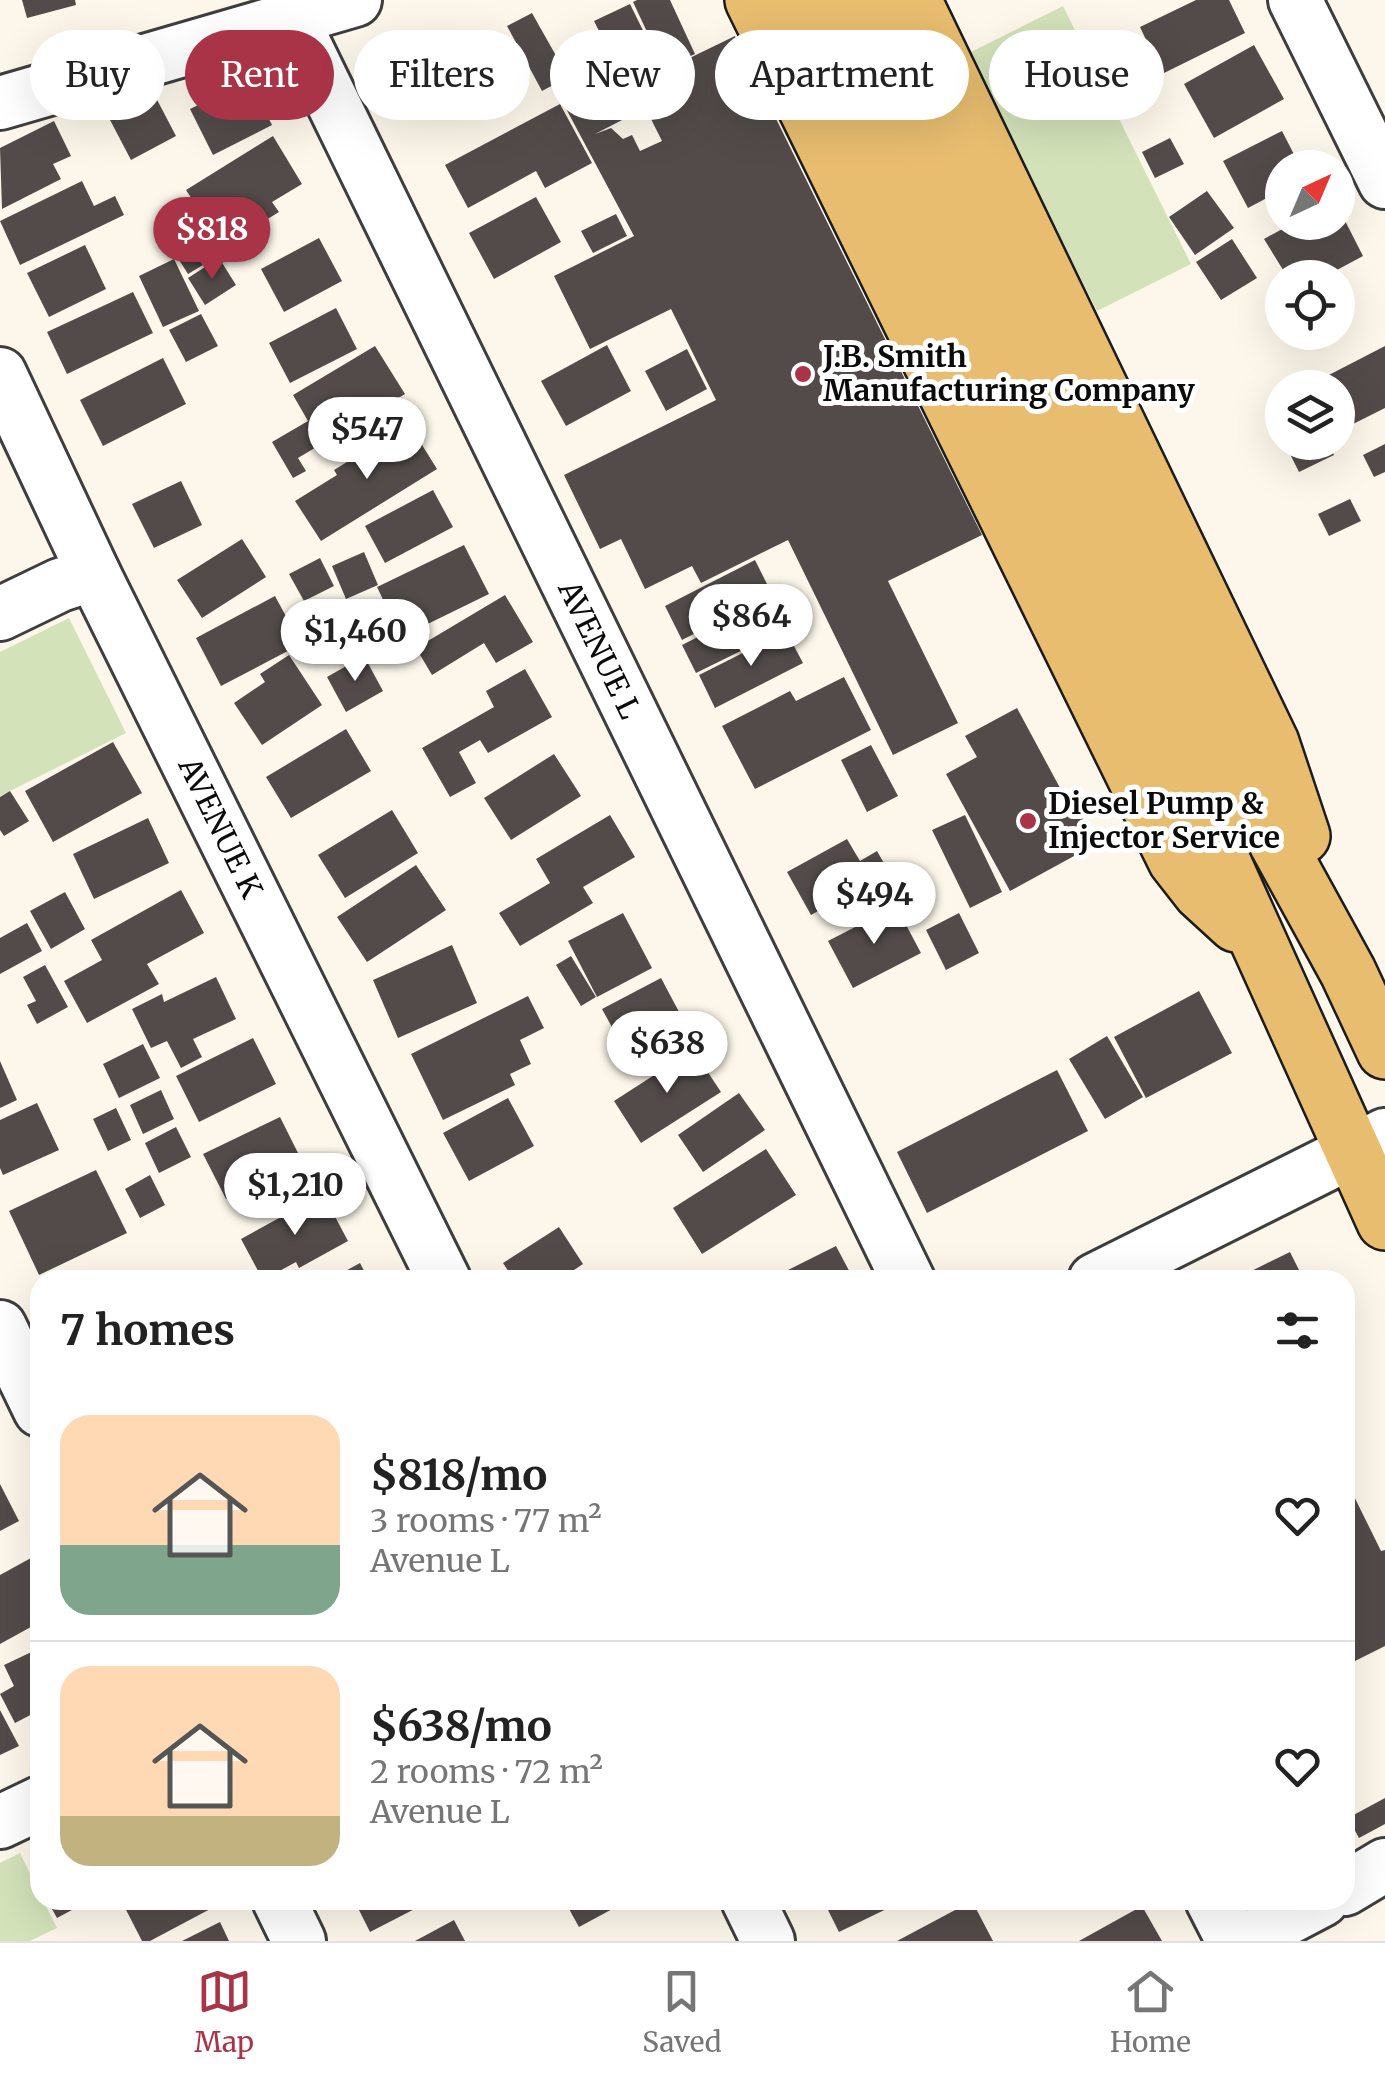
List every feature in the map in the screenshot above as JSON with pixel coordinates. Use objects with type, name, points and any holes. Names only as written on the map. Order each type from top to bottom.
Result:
[{"type":"main road","points":[[753,0],[1176,860],[1201,892],[1260,946]]},
{"type":"main road","points":[[808,0],[957,251],[1348,972],[1385,1051]]},
{"type":"main road","points":[[861,0],[957,251],[1205,823],[1260,946],[1369,1143],[1385,1222]]},
{"type":"main road","points":[[913,0],[1271,743],[1348,972]]},
{"type":"street","points":[[0,102],[355,0]]},
{"type":"street","points":[[1295,0],[1385,182]]},
{"type":"street","name":"AVENUE L","points":[[292,19],[903,1270]]},
{"type":"street","name":"AVENUE K","points":[[0,374],[94,574],[439,1270]]},
{"type":"street","points":[[0,614],[60,585],[94,574]]},
{"type":"street","points":[[1114,1270],[1369,1143]]},
{"type":"street","points":[[0,1327],[30,1389]]},
{"type":"street","points":[[0,1822],[30,1807]]},
{"type":"street","points":[[283,1910],[298,1941]]},
{"type":"street","points":[[753,1910],[768,1941]]},
{"type":"street","points":[[1217,1910],[1232,1941]]},
{"type":"street","points":[[1244,1941],[1314,1910]]},
{"type":"green space","points":[[1063,6],[1075,30],[1015,30]]},
{"type":"green space","points":[[989,43],[989,93],[969,53]]},
{"type":"green space","points":[[1002,120],[1120,120],[1191,264],[1097,311]]},
{"type":"green space","points":[[69,618],[126,733],[0,796],[0,652]]},
{"type":"green space","points":[[20,1853],[30,1874],[30,1910],[48,1910],[57,1928],[30,1941],[0,1941],[0,1863]]},
{"type":"building","points":[[22,0],[75,0],[76,5],[27,18]]},
{"type":"building","points":[[670,0],[684,30],[646,30],[633,2]]},
{"type":"building","points":[[1196,0],[1229,0],[1245,33],[1164,73],[1164,30],[1140,27]]},
{"type":"building","points":[[630,4],[643,30],[598,30],[594,21]]},
{"type":"building","points":[[532,13],[550,45],[550,87],[542,91],[530,69],[530,30],[509,30],[507,26]]},
{"type":"building","points":[[1254,45],[1284,99],[1214,138],[1184,84]]},
{"type":"building","name":"J.B. Smith Manufacturing Company","points":[[715,46],[715,120],[777,120],[982,535],[888,581],[958,723],[893,755],[788,540],[701,583],[692,566],[645,589],[621,539],[600,549],[564,475],[716,400],[671,309],[590,349],[554,276],[634,236],[572,120],[622,120],[595,134],[611,128],[623,139],[632,135],[640,151],[662,141],[652,120],[695,120],[695,55]]},
{"type":"building","points":[[550,109],[550,120],[569,120],[592,163],[545,188],[536,171],[468,208],[445,165]]},
{"type":"building","points":[[165,115],[176,136],[131,160],[110,120],[165,120]]},
{"type":"building","points":[[196,120],[269,120],[272,125],[213,155]]},
{"type":"building","points":[[54,121],[71,156],[53,164],[61,179],[2,209],[0,148]]},
{"type":"building","points":[[1282,131],[1292,150],[1265,150],[1265,199],[1248,208],[1223,161]]},
{"type":"building","points":[[273,136],[302,184],[272,202],[279,212],[251,229],[241,213],[213,230],[226,251],[188,274],[166,239],[203,216],[186,190]]},
{"type":"building","points":[[1170,138],[1184,164],[1155,178],[1142,152]]},
{"type":"building","points":[[82,181],[94,206],[115,196],[124,215],[20,265],[0,221]]},
{"type":"building","points":[[1207,191],[1234,228],[1195,255],[1169,217]]},
{"type":"building","points":[[536,197],[561,242],[494,279],[469,233]]},
{"type":"building","points":[[616,214],[627,236],[593,253],[581,231]]},
{"type":"building","points":[[319,238],[342,281],[284,312],[261,269]]},
{"type":"building","points":[[1232,239],[1257,278],[1221,300],[1196,262]]},
{"type":"building","points":[[1264,239],[1355,240],[1363,256],[1355,260],[1277,260]]},
{"type":"building","points":[[85,245],[106,289],[49,317],[27,273]]},
{"type":"building","points":[[219,258],[236,285],[205,305],[188,278]]},
{"type":"building","points":[[174,259],[199,311],[163,327],[139,276]]},
{"type":"building","points":[[133,292],[153,333],[67,374],[47,332]]},
{"type":"building","points":[[336,308],[357,349],[290,383],[269,343]]},
{"type":"building","points":[[201,314],[218,346],[186,362],[169,330]]},
{"type":"building","points":[[607,345],[631,391],[566,426],[541,381]]},
{"type":"building","points":[[375,346],[405,394],[298,458],[306,471],[293,478],[272,442],[308,421],[293,395]]},
{"type":"building","points":[[1385,346],[1385,408],[1355,423],[1355,370],[1339,370]]},
{"type":"building","points":[[687,349],[707,389],[666,411],[645,371]]},
{"type":"building","points":[[163,358],[186,404],[103,446],[80,400]]},
{"type":"building","points":[[409,424],[437,469],[321,541],[295,501],[337,475],[334,470]]},
{"type":"building","points":[[1385,444],[1385,472],[1374,477],[1363,455]]},
{"type":"building","points":[[1293,460],[1324,460],[1299,472]]},
{"type":"building","points":[[181,481],[202,525],[154,548],[132,504]]},
{"type":"building","points":[[433,490],[453,527],[385,563],[365,526]]},
{"type":"building","points":[[1350,499],[1361,521],[1329,536],[1318,514]]},
{"type":"building","points":[[242,539],[266,577],[202,618],[177,580]]},
{"type":"building","points":[[464,545],[489,594],[401,637],[377,587]]},
{"type":"building","points":[[364,552],[378,585],[346,599],[332,566]]},
{"type":"building","points":[[320,558],[334,586],[304,601],[289,574]]},
{"type":"building","points":[[755,560],[772,594],[682,640],[665,606]]},
{"type":"building","points":[[505,595],[533,642],[496,663],[484,643],[432,675],[416,648]]},
{"type":"building","points":[[275,596],[301,644],[221,686],[196,638]]},
{"type":"building","points":[[771,600],[785,629],[696,673],[682,645]]},
{"type":"building","points":[[786,631],[803,663],[715,708],[699,675]]},
{"type":"building","points":[[289,655],[322,705],[262,745],[234,703],[265,682],[260,674]]},
{"type":"building","points":[[364,656],[383,691],[346,712],[327,677]]},
{"type":"building","points":[[525,669],[552,717],[488,753],[480,740],[459,752],[476,783],[450,797],[422,748],[494,707],[486,691]]},
{"type":"building","points":[[844,677],[871,730],[755,789],[722,726],[790,691],[796,701]]},
{"type":"building","name":"Diesel Pump & Injector Service","points":[[1017,708],[1066,799],[1071,796],[1096,844],[1010,891],[946,774],[977,757],[965,736]]},
{"type":"building","points":[[346,729],[371,771],[291,818],[266,777]]},
{"type":"building","points":[[113,742],[142,793],[53,842],[25,791]]},
{"type":"building","points":[[871,745],[898,796],[867,812],[841,760]]},
{"type":"building","points":[[554,754],[581,796],[511,840],[484,798]]},
{"type":"building","points":[[10,791],[29,821],[4,836],[0,830],[0,797]]},
{"type":"building","points":[[392,810],[418,853],[345,898],[318,855]]},
{"type":"building","points":[[610,815],[635,857],[583,887],[593,903],[520,946],[499,913],[550,883],[536,859]]},
{"type":"building","points":[[965,815],[1002,892],[970,908],[932,830]]},
{"type":"building","points":[[148,818],[169,863],[94,899],[73,854]]},
{"type":"building","points":[[847,839],[860,861],[877,851],[889,872],[811,915],[787,872]]},
{"type":"building","points":[[416,865],[446,910],[367,962],[337,917]]},
{"type":"building","points":[[181,890],[204,933],[147,964],[159,984],[87,1023],[64,981],[102,960],[91,940]]},
{"type":"building","points":[[65,892],[85,929],[51,949],[30,911]]},
{"type":"building","points":[[896,906],[921,953],[853,988],[828,941]]},
{"type":"building","points":[[623,913],[652,968],[597,997],[568,941]]},
{"type":"building","points":[[959,913],[979,953],[946,970],[926,930]]},
{"type":"building","points":[[27,923],[42,951],[0,974],[0,938]]},
{"type":"building","points":[[452,945],[477,1003],[398,1038],[373,980]]},
{"type":"building","points":[[571,956],[596,997],[581,1006],[556,965]]},
{"type":"building","points":[[45,965],[68,1007],[37,1024],[27,1005],[36,1001],[23,977]]},
{"type":"building","points":[[216,977],[236,1019],[193,1039],[202,1057],[181,1068],[167,1041],[151,1048],[132,1009],[162,994],[164,1002]]},
{"type":"building","points":[[661,978],[695,1042],[637,1073],[602,1009]]},
{"type":"building","points":[[1199,991],[1232,1053],[1146,1098],[1114,1037]]},
{"type":"building","points":[[528,996],[544,1028],[520,1040],[531,1064],[510,1074],[515,1085],[443,1120],[411,1054]]},
{"type":"building","points":[[1107,1036],[1143,1097],[1105,1119],[1069,1059]]},
{"type":"building","points":[[253,1038],[276,1084],[199,1122],[176,1076]]},
{"type":"building","points":[[143,1044],[160,1078],[119,1098],[103,1064]]},
{"type":"building","points":[[693,1050],[721,1092],[641,1143],[614,1101]]},
{"type":"building","points":[[0,1061],[17,1100],[0,1108]]},
{"type":"building","points":[[1057,1070],[1088,1131],[927,1213],[897,1152]]},
{"type":"building","points":[[161,1090],[174,1119],[143,1134],[130,1105]]},
{"type":"building","points":[[739,1093],[765,1130],[703,1172],[678,1135]]},
{"type":"building","points":[[508,1098],[534,1146],[469,1181],[443,1133]]},
{"type":"building","points":[[37,1103],[59,1150],[3,1175],[0,1120]]},
{"type":"building","points":[[116,1108],[131,1140],[108,1151],[93,1119]]},
{"type":"building","points":[[280,1117],[302,1161],[226,1199],[203,1154]]},
{"type":"building","points":[[176,1127],[191,1157],[159,1173],[145,1143]]},
{"type":"building","points":[[766,1149],[796,1195],[702,1254],[673,1208]]},
{"type":"building","points":[[96,1170],[127,1233],[49,1270],[37,1270],[9,1211]]},
{"type":"building","points":[[150,1175],[165,1205],[140,1218],[125,1189]]},
{"type":"building","points":[[323,1194],[348,1241],[299,1268],[296,1262],[281,1270],[258,1270],[241,1239]]},
{"type":"building","points":[[559,1227],[583,1264],[574,1270],[508,1270],[503,1263]]},
{"type":"building","points":[[836,1246],[849,1270],[788,1270]]},
{"type":"building","points":[[1290,1252],[1299,1270],[1253,1270]]},
{"type":"building","points":[[0,1484],[19,1521],[0,1531]]},
{"type":"building","points":[[1355,1498],[1381,1551],[1385,1550],[1385,1646],[1355,1661]]},
{"type":"building","points":[[30,1559],[30,1628],[0,1644],[0,1575]]},
{"type":"building","points":[[30,1653],[30,1715],[15,1723],[0,1694],[14,1686],[4,1665]]},
{"type":"building","points":[[0,1710],[19,1746],[0,1755]]},
{"type":"building","points":[[1385,1798],[1385,1824],[1359,1838],[1355,1814]]},
{"type":"building","points":[[53,1910],[72,1910],[57,1918]]},
{"type":"building","points":[[126,1910],[208,1910],[150,1941],[142,1941]]},
{"type":"building","points":[[359,1910],[413,1910],[370,1932]]},
{"type":"building","points":[[570,1910],[610,1910],[579,1927]]},
{"type":"building","points":[[828,1910],[884,1910],[839,1932]]},
{"type":"building","points":[[955,1910],[977,1910],[993,1941],[897,1941]]},
{"type":"building","points":[[1135,1910],[1144,1910],[1162,1941],[1079,1941]]},
{"type":"building","points":[[454,1920],[465,1941],[415,1941]]},
{"type":"building","points":[[220,1922],[229,1941],[182,1941]]},
{"type":"place","name":"J.B. Smith Manufacturing Company","points":[[803,374]]},
{"type":"place","name":"Diesel Pump & Injector Service","points":[[1028,821]]}]
